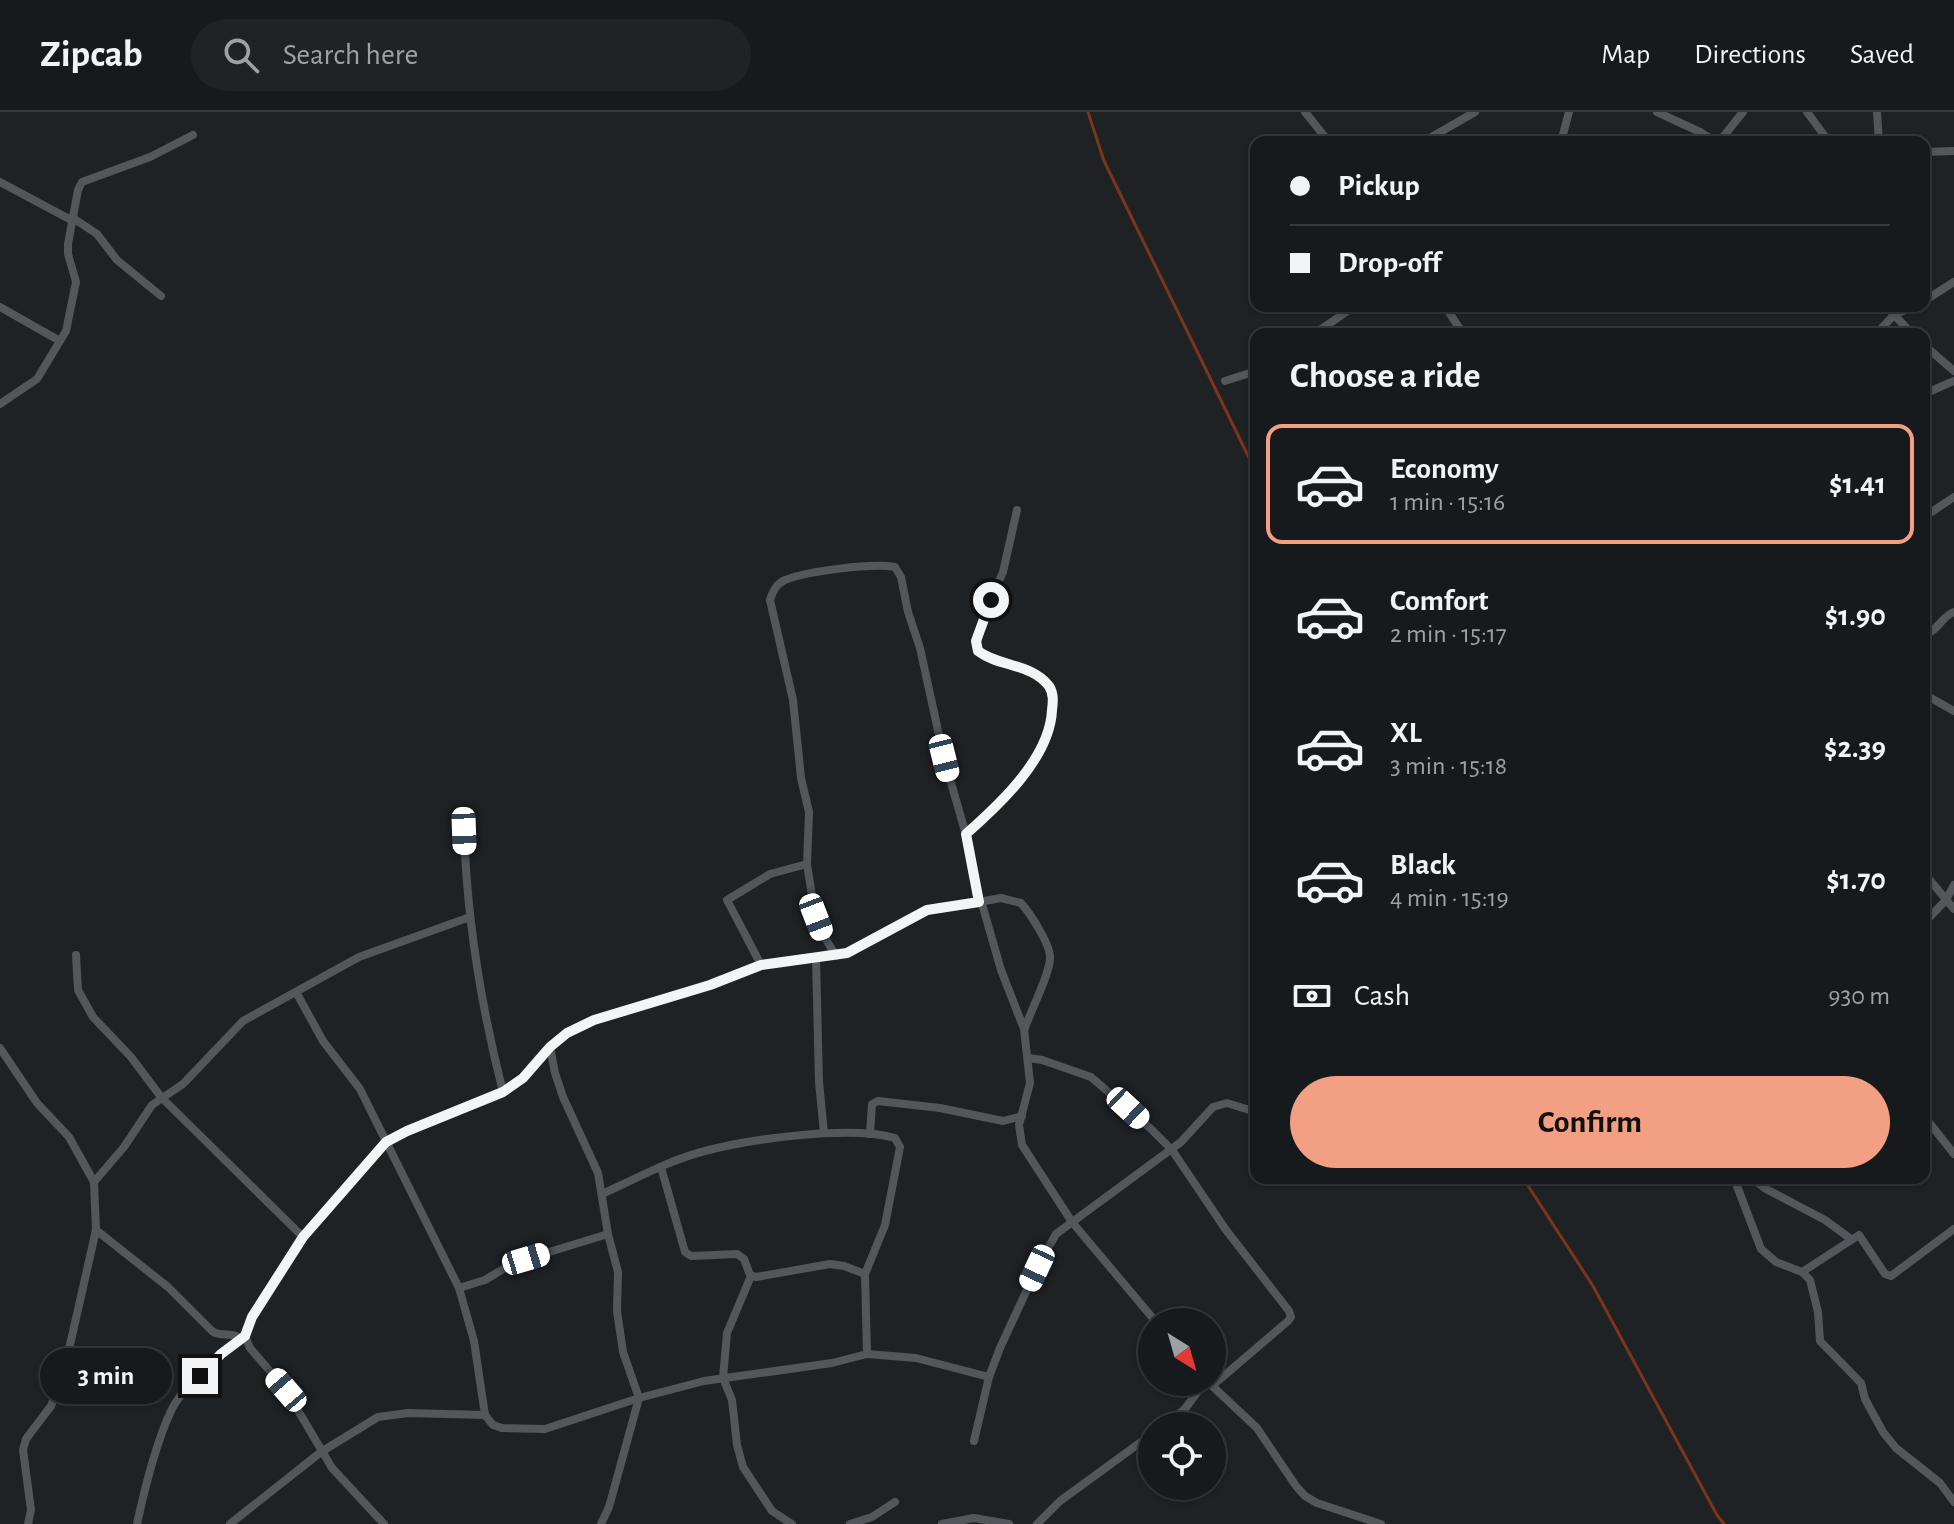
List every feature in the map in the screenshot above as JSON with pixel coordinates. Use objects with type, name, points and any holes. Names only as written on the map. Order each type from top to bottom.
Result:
[{"type":"street","points":[[1305,112],[1324,136]]},
{"type":"street","points":[[1433,136],[1475,112]]},
{"type":"street","points":[[1563,136],[1569,112]]},
{"type":"street","points":[[1657,112],[1705,136]]},
{"type":"street","points":[[1722,136],[1743,112]]},
{"type":"street","points":[[1807,112],[1825,136]]},
{"type":"street","points":[[1877,112],[1879,136]]},
{"type":"street","points":[[0,404],[32,384],[66,331],[76,282],[68,254],[82,182],[150,157],[193,135]]},
{"type":"street","points":[[1930,152],[1954,151]]},
{"type":"street","points":[[0,182],[97,234],[117,260],[161,296]]},
{"type":"street","points":[[1930,297],[1954,282]]},
{"type":"street","points":[[0,307],[60,341]]},
{"type":"street","points":[[1323,328],[1346,312]]},
{"type":"street","points":[[1891,312],[1906,328]]},
{"type":"street","points":[[1882,328],[1901,312]]},
{"type":"street","points":[[1930,350],[1954,371]]},
{"type":"street","points":[[1225,381],[1250,373]]},
{"type":"street","points":[[1930,391],[1954,381]]},
{"type":"street","points":[[1930,513],[1954,497]]},
{"type":"street","points":[[966,834],[1017,784],[1042,746],[1052,717],[1053,698],[1045,682],[1020,667],[981,654],[976,647],[983,619],[1003,572],[1017,510]]},
{"type":"street","points":[[836,956],[816,917],[807,864],[809,812],[801,778],[793,700],[770,600],[775,588],[784,580],[868,565],[885,565],[898,570],[966,834],[979,902],[1024,1029],[1029,1058],[1029,1096],[1019,1135],[1027,1155],[1072,1222],[1144,1308]]},
{"type":"street","points":[[1930,632],[1949,613],[1954,612]]},
{"type":"street","points":[[1930,697],[1954,711]]},
{"type":"street","points":[[464,831],[470,917],[485,1023],[503,1092]]},
{"type":"street","points":[[761,965],[727,900],[770,874],[807,864]]},
{"type":"street","points":[[1930,880],[1954,909]]},
{"type":"street","points":[[1930,917],[1946,900],[1954,885]]},
{"type":"street","points":[[137,1524],[171,1409],[189,1386],[243,1337],[252,1317],[303,1237],[386,1142],[503,1092],[533,1068],[550,1047],[567,1033],[594,1020],[710,985],[761,965],[836,956],[858,948],[927,910],[1001,898],[1021,903],[1049,948],[1051,959],[1024,1029]]},
{"type":"street","points":[[94,1182],[124,1147],[152,1105],[183,1084],[243,1021],[311,981],[378,949],[470,917]]},
{"type":"street","points":[[76,955],[78,990],[87,1008],[131,1057],[161,1097],[303,1237]]},
{"type":"street","points":[[816,958],[819,1082],[824,1133]]},
{"type":"street","points":[[296,992],[323,1041],[360,1089],[459,1288],[474,1341],[485,1415],[497,1427],[545,1429],[639,1398],[723,1378],[832,1363],[867,1354],[916,1358],[989,1377]]},
{"type":"street","points":[[550,1047],[563,1097],[595,1162],[618,1272],[617,1301],[623,1352],[639,1398],[609,1507],[601,1524]]},
{"type":"street","points":[[0,1048],[37,1103],[69,1137],[94,1182],[96,1230],[81,1302],[56,1394],[40,1424],[26,1439],[23,1450],[31,1510],[28,1524]]},
{"type":"street","points":[[1029,1058],[1091,1077],[1172,1150],[1226,1230],[1290,1314],[1288,1321],[1226,1370]]},
{"type":"street","points":[[870,1134],[872,1103],[878,1101],[940,1108],[1003,1121],[1022,1116]]},
{"type":"street","points":[[974,1441],[989,1377],[1037,1267],[1056,1234],[1172,1150],[1205,1113],[1221,1103],[1250,1110]]},
{"type":"street","points":[[1930,1124],[1954,1154]]},
{"type":"street","points":[[602,1194],[705,1151],[824,1133],[895,1138],[900,1147],[885,1225],[865,1274],[867,1354]]},
{"type":"street","points":[[661,1167],[685,1252],[694,1258],[737,1254],[744,1259],[751,1276],[727,1333],[723,1378],[732,1400],[743,1467],[772,1511],[792,1524]]},
{"type":"street","points":[[1737,1184],[1761,1249],[1776,1262],[1802,1272],[1810,1280],[1818,1312],[1820,1341],[1861,1383],[1865,1399],[1883,1432],[1896,1448],[1940,1483],[1954,1502]]},
{"type":"street","points":[[1760,1184],[1825,1220],[1851,1239]]},
{"type":"street","points":[[1802,1272],[1859,1235],[1889,1276],[1954,1229]]},
{"type":"street","points":[[96,1230],[168,1287],[212,1331],[220,1335],[243,1337],[286,1390],[332,1468],[384,1524]]},
{"type":"street","points":[[459,1288],[485,1280],[513,1263],[608,1234]]},
{"type":"street","points":[[751,1276],[830,1264],[865,1274]]},
{"type":"street","points":[[1181,1412],[1197,1396]]},
{"type":"street","points":[[1223,1396],[1257,1428],[1305,1496],[1317,1503],[1381,1524]]},
{"type":"street","points":[[230,1524],[321,1452],[378,1417],[389,1414],[485,1415]]},
{"type":"street","points":[[1037,1524],[1060,1501],[1138,1444]]},
{"type":"street","points":[[850,1524],[872,1517],[895,1502]]},
{"type":"street","points":[[942,1524],[974,1518],[1009,1524]]},
{"type":"waterway","points":[[1088,112],[1104,161],[1250,460]]},
{"type":"waterway","points":[[1527,1184],[1593,1286],[1724,1524]]},
{"type":"route","points":[[200,1376],[229,1346],[245,1336],[252,1317],[303,1237],[386,1142],[503,1092],[523,1078],[567,1033],[594,1020],[710,985],[761,965],[847,953],[927,910],[979,902],[966,834],[1000,803],[1030,766],[1048,733],[1053,698],[1045,682],[1028,670],[978,651],[976,641],[991,600]]}]
